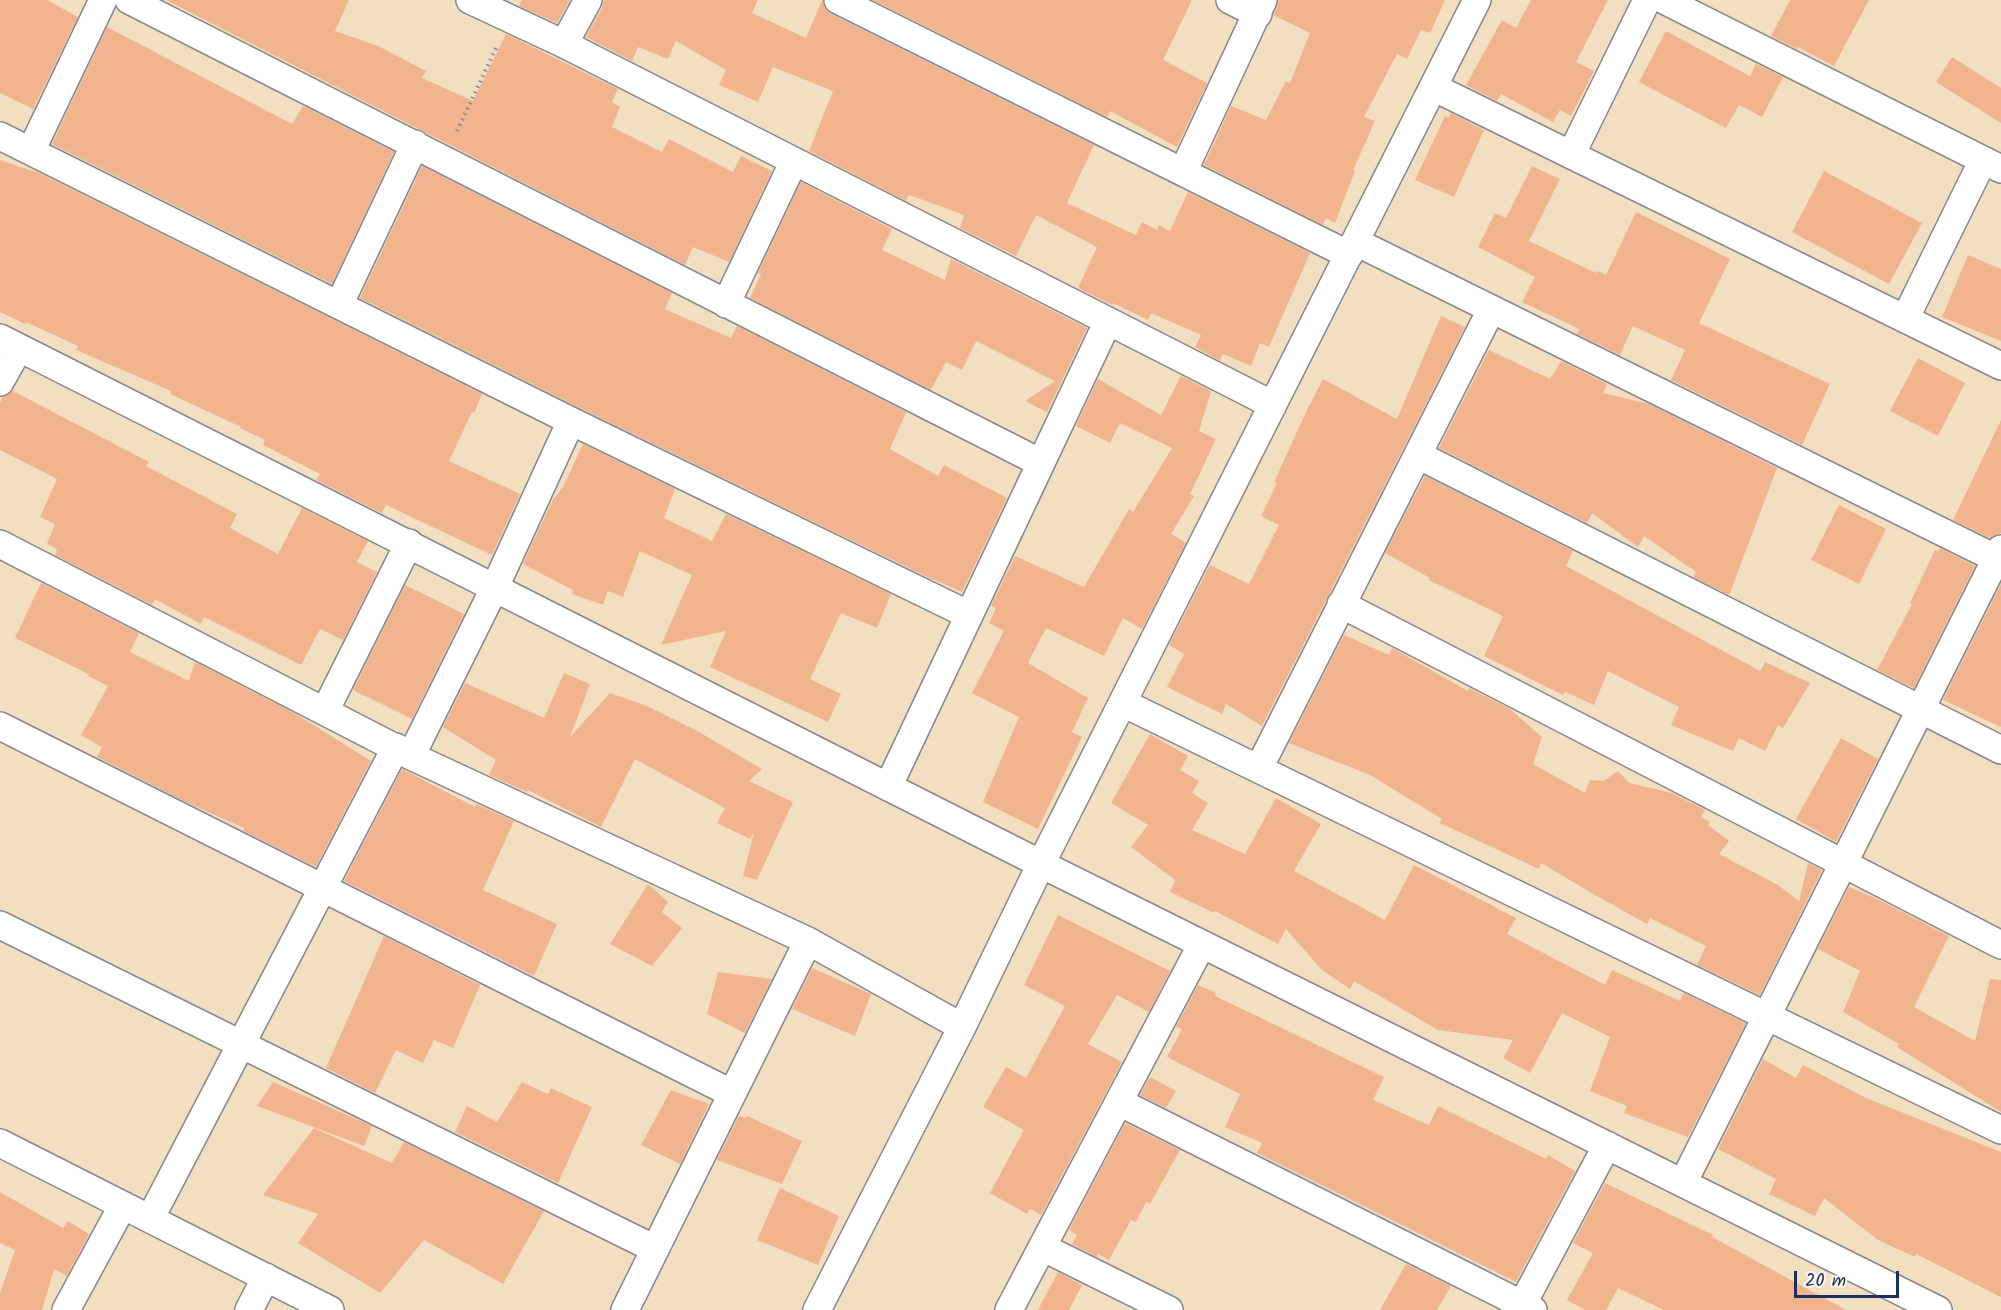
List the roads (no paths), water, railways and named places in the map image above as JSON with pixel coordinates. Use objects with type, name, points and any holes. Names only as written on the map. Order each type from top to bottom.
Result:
[{"type":"street","points":[[31,151],[103,0]]},
{"type":"street","points":[[129,0],[1041,463]]},
{"type":"street","points":[[470,0],[564,44],[1273,405]]},
{"type":"street","points":[[564,44],[588,0]]},
{"type":"street","points":[[838,0],[1183,172],[1491,310],[1999,556],[1683,1183]]},
{"type":"street","points":[[1183,172],[1261,7],[1230,0]]},
{"type":"street","points":[[817,1310],[962,1027],[1041,864],[1477,0]]},
{"type":"street","points":[[1571,155],[1647,0]]},
{"type":"street","points":[[1664,0],[1992,165],[1905,319]]},
{"type":"street","points":[[1433,87],[2001,366]]},
{"type":"street","points":[[0,136],[572,421],[969,615]]},
{"type":"street","points":[[339,305],[415,144]]},
{"type":"street","points":[[726,304],[794,161]]},
{"type":"street","points":[[1259,768],[1491,310]]},
{"type":"street","points":[[888,787],[1108,321]]},
{"type":"street","points":[[0,382],[10,343],[1041,864],[1938,1310]]},
{"type":"street","points":[[150,1219],[322,888],[404,751],[495,587],[572,421]]},
{"type":"street","points":[[1418,455],[2001,750]]},
{"type":"street","points":[[325,711],[409,543]]},
{"type":"street","points":[[0,544],[404,751],[808,941],[962,1027]]},
{"type":"street","points":[[1341,604],[2001,945]]},
{"type":"street","points":[[1123,703],[2001,1130]]},
{"type":"street","points":[[0,726],[731,1093]]},
{"type":"street","points":[[0,925],[655,1249]]},
{"type":"street","points":[[625,1310],[808,941]]},
{"type":"street","points":[[1009,1310],[1202,944]]},
{"type":"street","points":[[1119,1102],[1527,1307],[1607,1145]]},
{"type":"street","points":[[0,1143],[330,1310]]},
{"type":"street","points":[[66,1310],[123,1205]]},
{"type":"street","points":[[1042,1247],[1169,1310]]},
{"type":"street","points":[[249,1310],[266,1277]]}]
